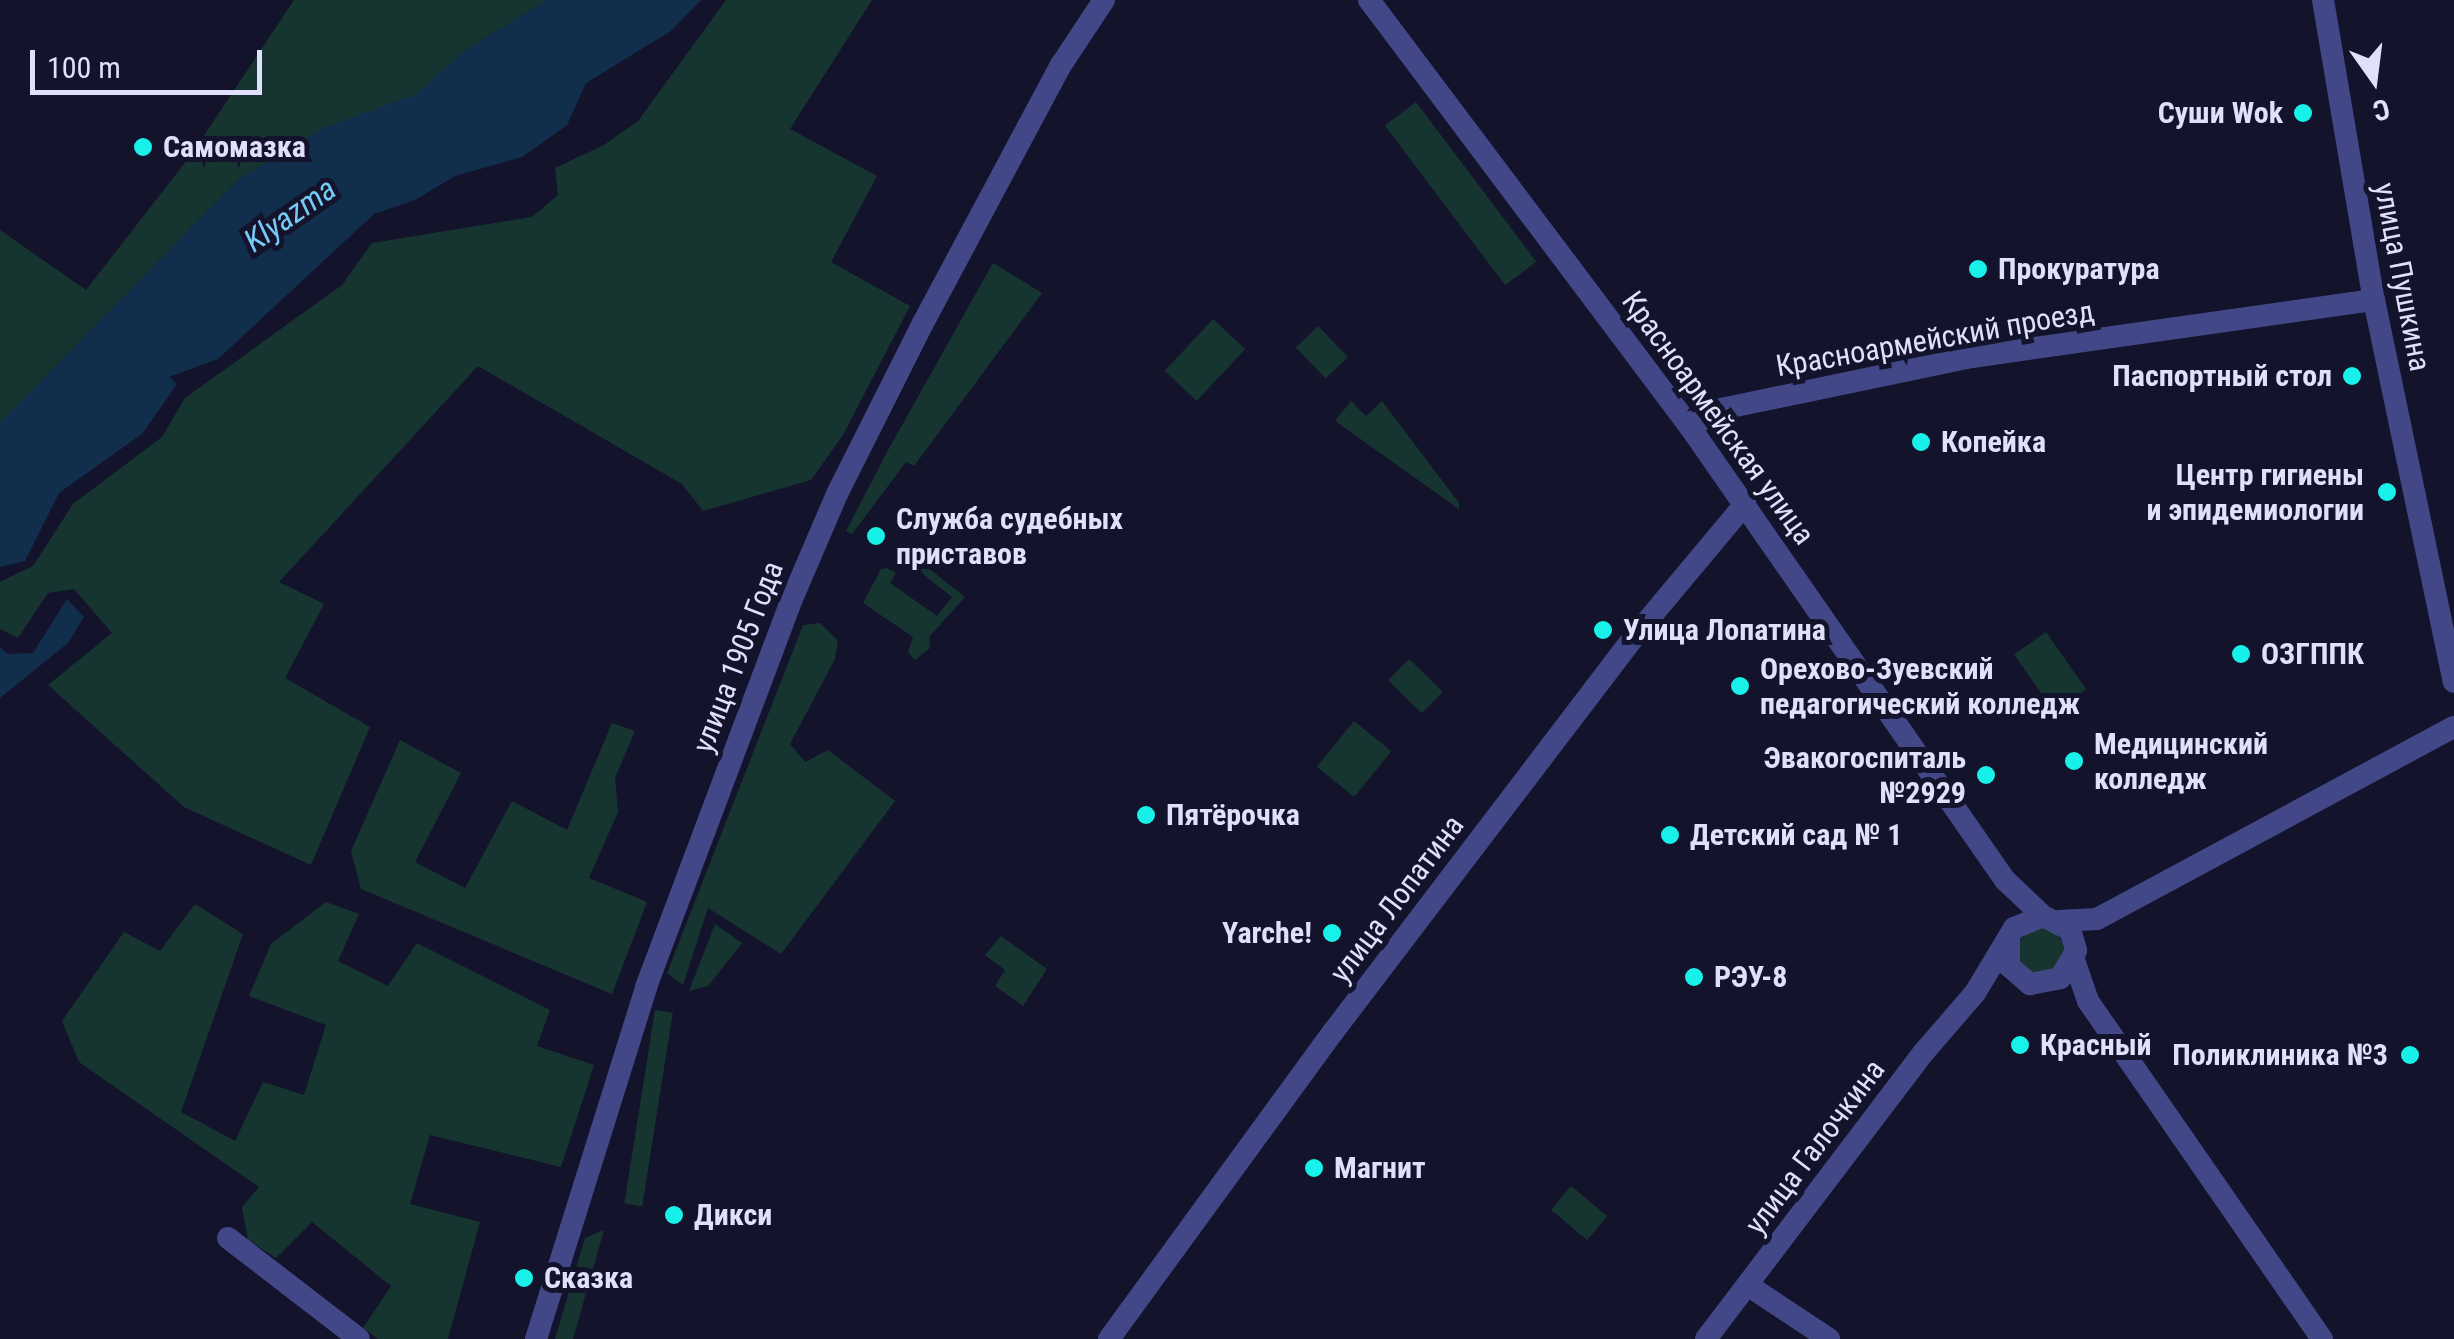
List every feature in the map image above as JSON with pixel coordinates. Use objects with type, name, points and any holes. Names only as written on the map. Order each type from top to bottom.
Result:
[{"type":"street","points":[[1080,32],[1085,0]]},
{"type":"street","points":[[1080,32],[1104,0]]},
{"type":"street","name":"Красноармейская улица","points":[[1369,0],[1690,426],[2006,880]]},
{"type":"street","name":"улица Пушкина","points":[[2322,0],[2374,300],[2454,682]]},
{"type":"street","name":"улица 1905 Года","points":[[536,1339],[646,988],[792,599],[837,494],[905,359],[1080,32]]},
{"type":"street","name":"Красноармейский проезд","points":[[1690,426],[1721,409],[1972,357],[2374,300]]},
{"type":"street","name":"улица Лопатина","points":[[1109,1339],[1333,1032],[1657,607],[1745,504]]},
{"type":"street","points":[[2011,933],[2051,918],[2097,919],[2454,727]]},
{"type":"street","points":[[2006,880],[2070,930],[2088,1002],[2322,1339]]},
{"type":"street","points":[[2006,880],[2011,933],[2009,966],[2041,984],[2088,1002]]},
{"type":"street","points":[[1974,993],[2041,984],[2075,955],[2097,919]]},
{"type":"street","name":"улица Галочкина","points":[[1706,1339],[1924,1052],[1974,993],[2011,933]]},
{"type":"street","points":[[228,1238],[359,1339]]},
{"type":"street","points":[[1749,1286],[1829,1339]]},
{"type":"green space","points":[[294,0],[547,0],[466,50],[416,95],[324,128],[239,179],[0,423],[0,230],[86,290],[191,155]]},
{"type":"green space","points":[[726,0],[872,0],[790,129],[877,176],[831,262],[910,306],[843,435],[811,480],[703,511],[682,484],[478,366],[279,582],[324,604],[285,678],[370,727],[311,865],[184,807],[48,685],[112,633],[74,589],[48,593],[18,638],[0,629],[0,582],[33,566],[73,504],[162,437],[185,398],[342,285],[372,243],[532,217],[558,195],[555,168],[604,145],[638,121]]},
{"type":"green space","points":[[1416,102],[1536,262],[1505,285],[1385,125]]},
{"type":"green space","points":[[993,263],[1042,293],[914,466],[906,462],[852,534],[846,531],[887,452]]},
{"type":"green space","points":[[1213,319],[1245,349],[1197,401],[1165,371]]},
{"type":"green space","points":[[1318,326],[1348,357],[1326,378],[1296,348]]},
{"type":"green space","points":[[1351,401],[1366,416],[1382,401],[1459,503],[1459,509],[1335,421]]},
{"type":"green space","points":[[923,564],[965,597],[929,637],[930,648],[915,660],[908,652],[913,637],[863,603],[881,569],[887,568],[896,573],[890,583],[937,616],[952,597],[918,570]]},
{"type":"green space","points":[[820,623],[838,641],[835,659],[790,744],[805,762],[828,750],[895,801],[781,954],[708,908],[683,985],[667,973],[803,625]]},
{"type":"green space","points":[[2046,632],[2086,689],[2054,712],[2014,654]]},
{"type":"green space","points":[[1409,659],[1443,692],[1422,713],[1388,681]]},
{"type":"green space","points":[[1354,721],[1391,751],[1354,797],[1317,767]]},
{"type":"green space","points":[[612,723],[635,731],[615,778],[618,812],[589,878],[647,902],[612,994],[361,889],[351,851],[400,740],[461,773],[415,862],[465,888],[512,801],[567,830]]},
{"type":"green space","points":[[326,902],[359,914],[338,961],[388,986],[417,943],[550,1010],[537,1046],[594,1065],[561,1167],[430,1135],[410,1204],[480,1222],[448,1339],[378,1339],[363,1328],[391,1286],[312,1222],[276,1258],[248,1240],[242,1207],[259,1187],[79,1062],[62,1021],[124,932],[160,951],[195,904],[243,934],[181,1112],[235,1141],[263,1082],[304,1095],[326,1025],[249,996],[271,944]]},
{"type":"green space","points":[[715,924],[742,943],[708,986],[689,991]]},
{"type":"green space","points":[[2041,928],[2057,935],[2064,951],[2057,967],[2041,974],[2025,967],[2018,951],[2025,935]]},
{"type":"green space","points":[[1001,936],[1047,969],[1023,1006],[995,986],[1005,970],[985,955]]},
{"type":"green space","points":[[655,1010],[673,1013],[642,1206],[624,1204]]},
{"type":"green space","points":[[1571,1186],[1607,1216],[1587,1240],[1551,1210]]},
{"type":"green space","points":[[604,1230],[573,1339],[555,1339],[585,1238]]},
{"type":"water","name":"Klyazma","points":[[547,0],[701,0],[671,31],[586,83],[567,125],[522,157],[455,176],[415,200],[374,214],[218,359],[169,377],[177,384],[142,434],[59,493],[25,561],[0,567],[0,423],[239,179],[324,128],[416,94],[466,50]]},
{"type":"water","points":[[67,599],[84,617],[68,643],[0,698],[0,647],[8,654],[33,653]]},
{"type":"place","name":"Суши Wok","points":[[2303,113]]},
{"type":"place","name":"Самомазка","points":[[143,147]]},
{"type":"place","name":"Прокуратура","points":[[1978,269]]},
{"type":"place","name":"Паспортный стол","points":[[2352,376]]},
{"type":"place","name":"Копейка","points":[[1921,442]]},
{"type":"place","name":"Центр гигиены и эпидемиологии","points":[[2387,492]]},
{"type":"place","name":"Служба судебных приставов","points":[[876,536]]},
{"type":"place","name":"Улица Лопатина","points":[[1603,630]]},
{"type":"place","name":"ОЗГППК","points":[[2241,654]]},
{"type":"place","name":"Орехово-Зуевский педагогический колледж","points":[[1740,686]]},
{"type":"place","name":"Медицинский колледж","points":[[2074,761]]},
{"type":"place","name":"Эвакогоспиталь №2929","points":[[1986,775]]},
{"type":"place","name":"Пятёрочка","points":[[1146,815]]},
{"type":"place","name":"Детский сад № 1","points":[[1670,835]]},
{"type":"place","name":"Yarche!","points":[[1332,933]]},
{"type":"place","name":"РЭУ-8","points":[[1694,977]]},
{"type":"place","name":"Красный","points":[[2020,1045]]},
{"type":"place","name":"Поликлиника №3","points":[[2410,1055]]},
{"type":"place","name":"Магнит","points":[[1314,1168]]},
{"type":"place","name":"Дикси","points":[[674,1215]]},
{"type":"place","name":"Сказка","points":[[524,1278]]}]
